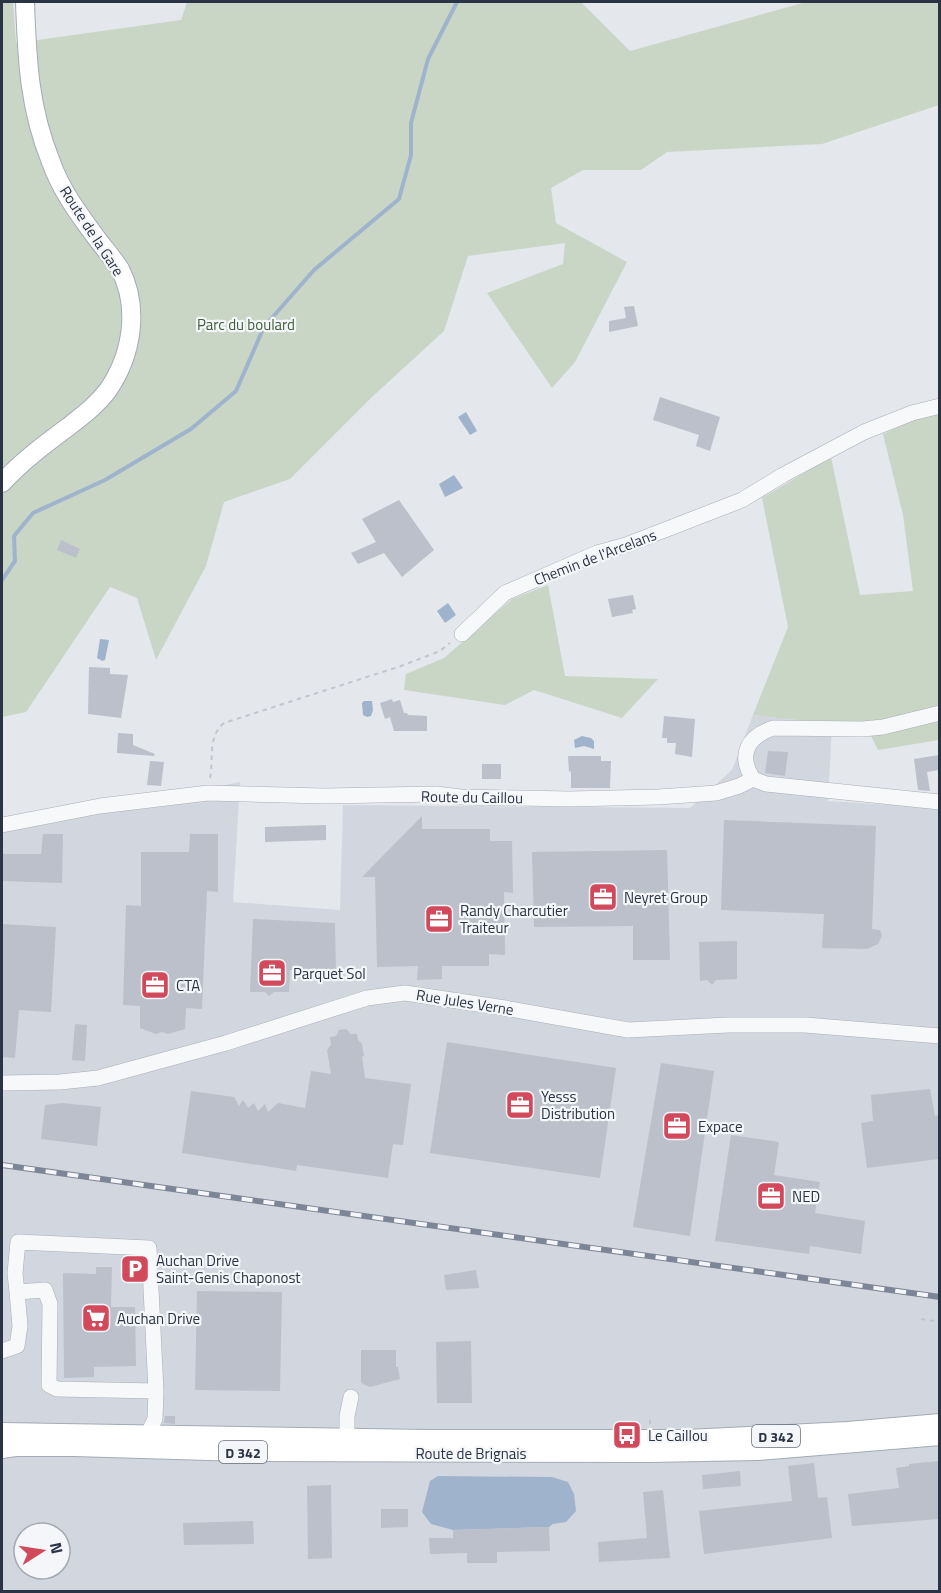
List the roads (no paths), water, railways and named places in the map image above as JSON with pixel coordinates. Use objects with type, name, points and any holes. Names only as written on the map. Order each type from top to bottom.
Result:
[{"type":"main road","name":"Route de la Gare","points":[[2,483],[92,408],[106,392],[123,362],[131,333],[132,315],[128,291],[119,267],[67,196],[44,145],[30,89],[25,2]]},
{"type":"main road","name":"Route de Brignais","points":[[2,1449],[74,1447],[243,1452],[427,1439],[687,1439],[782,1435],[939,1423]]},
{"type":"main road","name":"Route de Brignais","points":[[2,1432],[147,1435],[347,1445],[649,1453],[758,1451],[939,1436]]},
{"type":"street","name":"Chemin de l'Arcelans","points":[[462,634],[505,593],[597,553],[626,545],[742,500],[783,475],[864,432],[912,413],[939,406]]},
{"type":"street","points":[[939,713],[883,727],[863,729],[773,728],[760,732],[750,742],[746,753],[747,769],[753,779],[766,784],[939,802]]},
{"type":"street","name":"Route du Caillou","points":[[2,825],[100,806],[208,793],[324,796],[436,794],[461,797],[569,799],[716,793],[753,779]]},
{"type":"street","name":"Rue Jules Verne","points":[[2,1083],[60,1082],[98,1078],[226,1043],[367,998],[405,993],[628,1030],[728,1025],[805,1025],[939,1036]]},
{"type":"street","points":[[2,1351],[18,1346],[20,1326],[15,1273],[18,1242],[149,1248],[156,1391],[155,1419],[147,1435]]},
{"type":"street","points":[[17,1292],[45,1290],[50,1304],[49,1385],[57,1389],[156,1391]]},
{"type":"street","points":[[347,1445],[351,1397]]},
{"type":"water","points":[[466,412],[477,431],[470,435],[458,417]]},
{"type":"water","points":[[454,475],[463,488],[445,497],[439,484]]},
{"type":"water","points":[[448,603],[456,615],[445,623],[437,611]]},
{"type":"water","points":[[100,639],[109,640],[105,660],[102,661],[97,658]]},
{"type":"water","points":[[372,701],[371,716],[363,715],[362,703]]},
{"type":"water","points":[[582,736],[594,741],[594,749],[584,746],[575,748],[574,740]]},
{"type":"water","points":[[438,1476],[552,1477],[568,1482],[574,1494],[576,1511],[566,1522],[549,1527],[453,1530],[431,1524],[422,1512],[430,1481]]},
{"type":"waterway","points":[[2,580],[15,561],[14,536],[33,513],[105,480],[191,429],[236,391],[264,327],[314,270],[399,199],[411,155],[411,123],[428,59],[457,2]]},
{"type":"railway","points":[[2,1165],[940,1297]]},
{"type":"place","name":"Neyret Group","points":[[603,897]]},
{"type":"place","name":"Randy Charcutier Traiteur","points":[[439,919]]},
{"type":"place","name":"Parquet Sol","points":[[272,973]]},
{"type":"place","name":"CTA","points":[[155,985]]},
{"type":"place","name":"Yesss Distribution","points":[[520,1105]]},
{"type":"place","name":"Expace","points":[[677,1126]]},
{"type":"place","name":"NED","points":[[771,1196]]},
{"type":"place","name":"Auchan Drive Saint-Genis Chaponost","points":[[135,1269]]},
{"type":"place","name":"Auchan Drive","points":[[96,1318]]},
{"type":"place","name":"Le Caillou","points":[[627,1435]]},
{"type":"park label","name":"Parc du boulard","points":[[246,324]]}]
